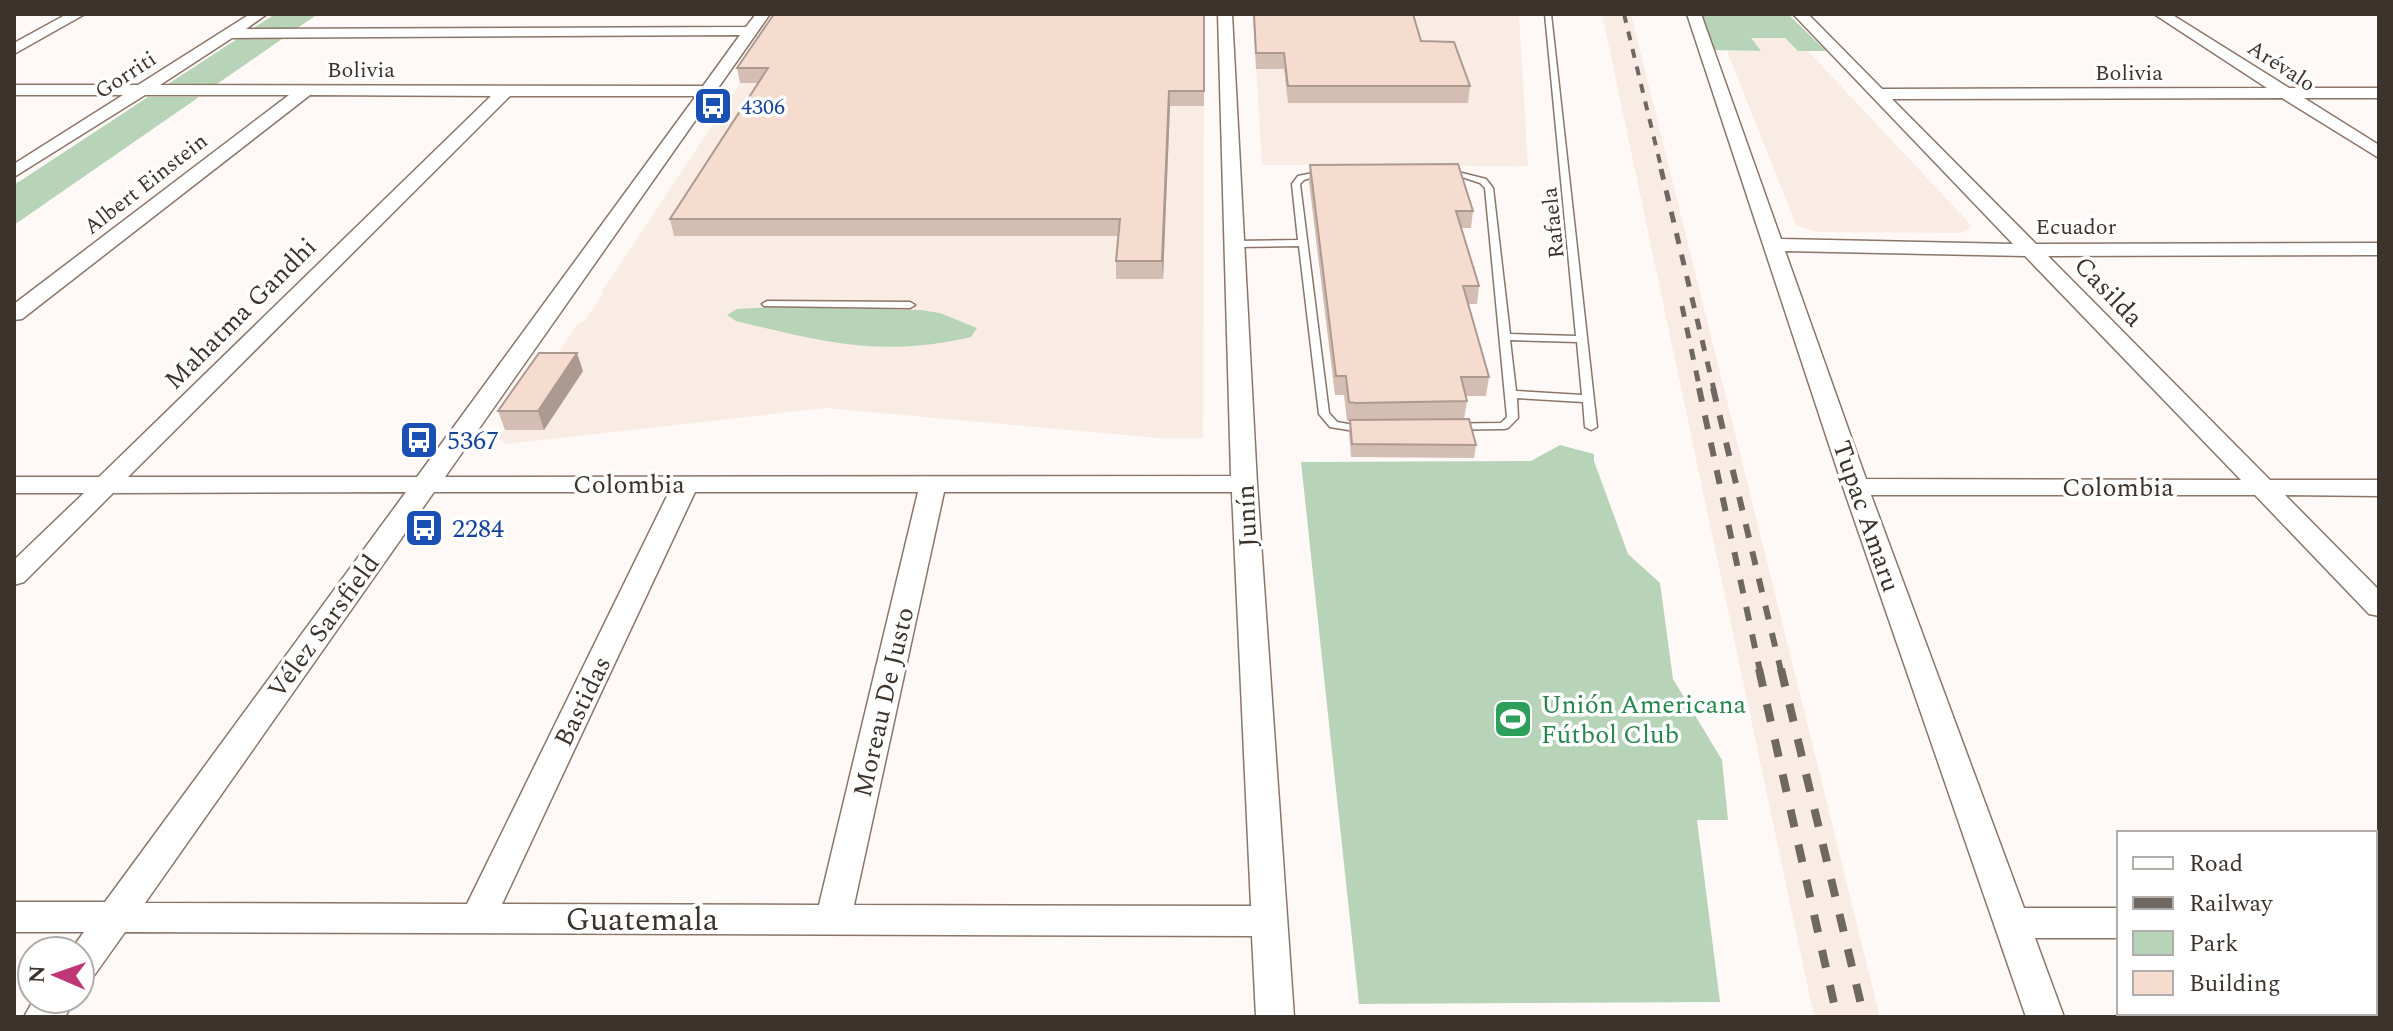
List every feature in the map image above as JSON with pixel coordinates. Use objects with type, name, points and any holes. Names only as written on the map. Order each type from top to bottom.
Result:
[{"type":"street","points":[[14,49],[78,14]]},
{"type":"street","name":"Gorriti","points":[[14,172],[260,14]]},
{"type":"street","name":"Junín","points":[[1225,14],[1244,484],[1275,1017]]},
{"type":"street","name":"Tupac Amaru","points":[[1694,14],[1856,487],[2045,1017]]},
{"type":"street","name":"Casilda","points":[[1800,14],[2379,607]]},
{"type":"street","name":"Arévalo","points":[[2161,14],[2379,153]]},
{"type":"street","points":[[227,34],[757,23]]},
{"type":"street","name":"Vélez Sarsfield","points":[[96,944],[757,23]]},
{"type":"street","name":"Bolivia","points":[[14,90],[708,91]]},
{"type":"street","name":"Albert Einstein","points":[[14,314],[305,91]]},
{"type":"street","name":"Mahatma Gandhi","points":[[14,576],[505,91]]},
{"type":"street","name":"Bolivia","points":[[1880,94],[2379,93]]},
{"type":"street","name":"Ecuador","points":[[1773,245],[2030,250],[2379,249]]},
{"type":"street","name":"Bastidas","points":[[478,918],[686,484]]},
{"type":"street","name":"Moreau De Justo","points":[[833,919],[933,484]]},
{"type":"street","name":"Colombia","points":[[14,485],[1244,484]]},
{"type":"street","name":"Colombia","points":[[1856,487],[2379,488]]},
{"type":"street","name":"Guatemala","points":[[14,917],[1270,921]]},
{"type":"street","points":[[2011,923],[2117,923]]},
{"type":"lane","name":"Rafaela","points":[[1548,14],[1591,427]]},
{"type":"lane","points":[[1313,175],[1462,175],[1483,181],[1489,188],[1513,418],[1504,426],[1383,428],[1334,425],[1324,414],[1302,243],[1296,184],[1301,178],[1313,175]]},
{"type":"lane","points":[[1235,244],[1302,243]]},
{"type":"lane","points":[[767,304],[910,305]]},
{"type":"lane","points":[[1505,337],[1582,339]]},
{"type":"lane","points":[[1511,394],[1587,399]]},
{"type":"shaded area","points":[[786,14],[1204,14],[1203,438],[1158,438],[825,408],[507,444],[498,439],[578,324],[585,320],[602,295]]},
{"type":"shaded area","points":[[1253,14],[1519,14],[1528,166],[1262,165]]},
{"type":"shaded area","points":[[1602,14],[1631,14],[1880,1017],[1814,1017]]},
{"type":"shaded area","points":[[1750,38],[1785,38],[1798,51],[1808,51],[1972,226],[1962,233],[1816,232],[1796,225],[1727,51],[1760,51]]},
{"type":"green space","points":[[275,14],[318,14],[296,29],[252,29]]},
{"type":"green space","points":[[1700,14],[1788,14],[1826,51],[1798,51],[1785,38],[1751,38],[1761,51],[1711,50]]},
{"type":"green space","points":[[237,39],[282,39],[217,84],[168,84]]},
{"type":"green space","points":[[148,97],[199,97],[14,225],[14,185]]},
{"type":"green space","points":[[737,309],[921,310],[940,313],[977,328],[971,337],[880,347],[825,341],[736,321],[727,315]]},
{"type":"green space","name":"Unión Americana Fútbol Club","points":[[1560,445],[1594,454],[1628,554],[1660,583],[1673,679],[1722,760],[1728,820],[1697,820],[1720,1002],[1359,1004],[1301,462],[1531,461]]},
{"type":"building","points":[[774,14],[1204,14],[1204,91],[1169,91],[1162,261],[1116,261],[1120,219],[670,219],[768,68],[737,68]]},
{"type":"building","points":[[1254,14],[1413,14],[1421,41],[1454,42],[1470,86],[1288,86],[1284,53],[1256,53]]},
{"type":"building","points":[[1458,164],[1473,211],[1456,211],[1479,286],[1463,286],[1489,377],[1461,377],[1467,401],[1349,402],[1346,376],[1336,376],[1310,165]]},
{"type":"building","points":[[539,353],[577,353],[538,411],[498,411]]},
{"type":"building","points":[[1469,419],[1476,445],[1352,444],[1350,420]]},
{"type":"railway","points":[[1624,14],[1662,171]]},
{"type":"railway","points":[[1661,169],[1714,390]]},
{"type":"railway","points":[[1682,306],[1700,390]]},
{"type":"railway","points":[[1699,388],[1760,671]]},
{"type":"railway","points":[[1713,388],[1781,671]]},
{"type":"railway","points":[[1759,669],[1837,1017]]},
{"type":"railway","points":[[1781,669],[1864,1017]]},
{"type":"place","name":"4306","points":[[713,106]]},
{"type":"place","name":"5367","points":[[419,440]]},
{"type":"place","name":"2284","points":[[424,528]]},
{"type":"place","name":"Unión Americana Fútbol Club","points":[[1513,719]]}]
